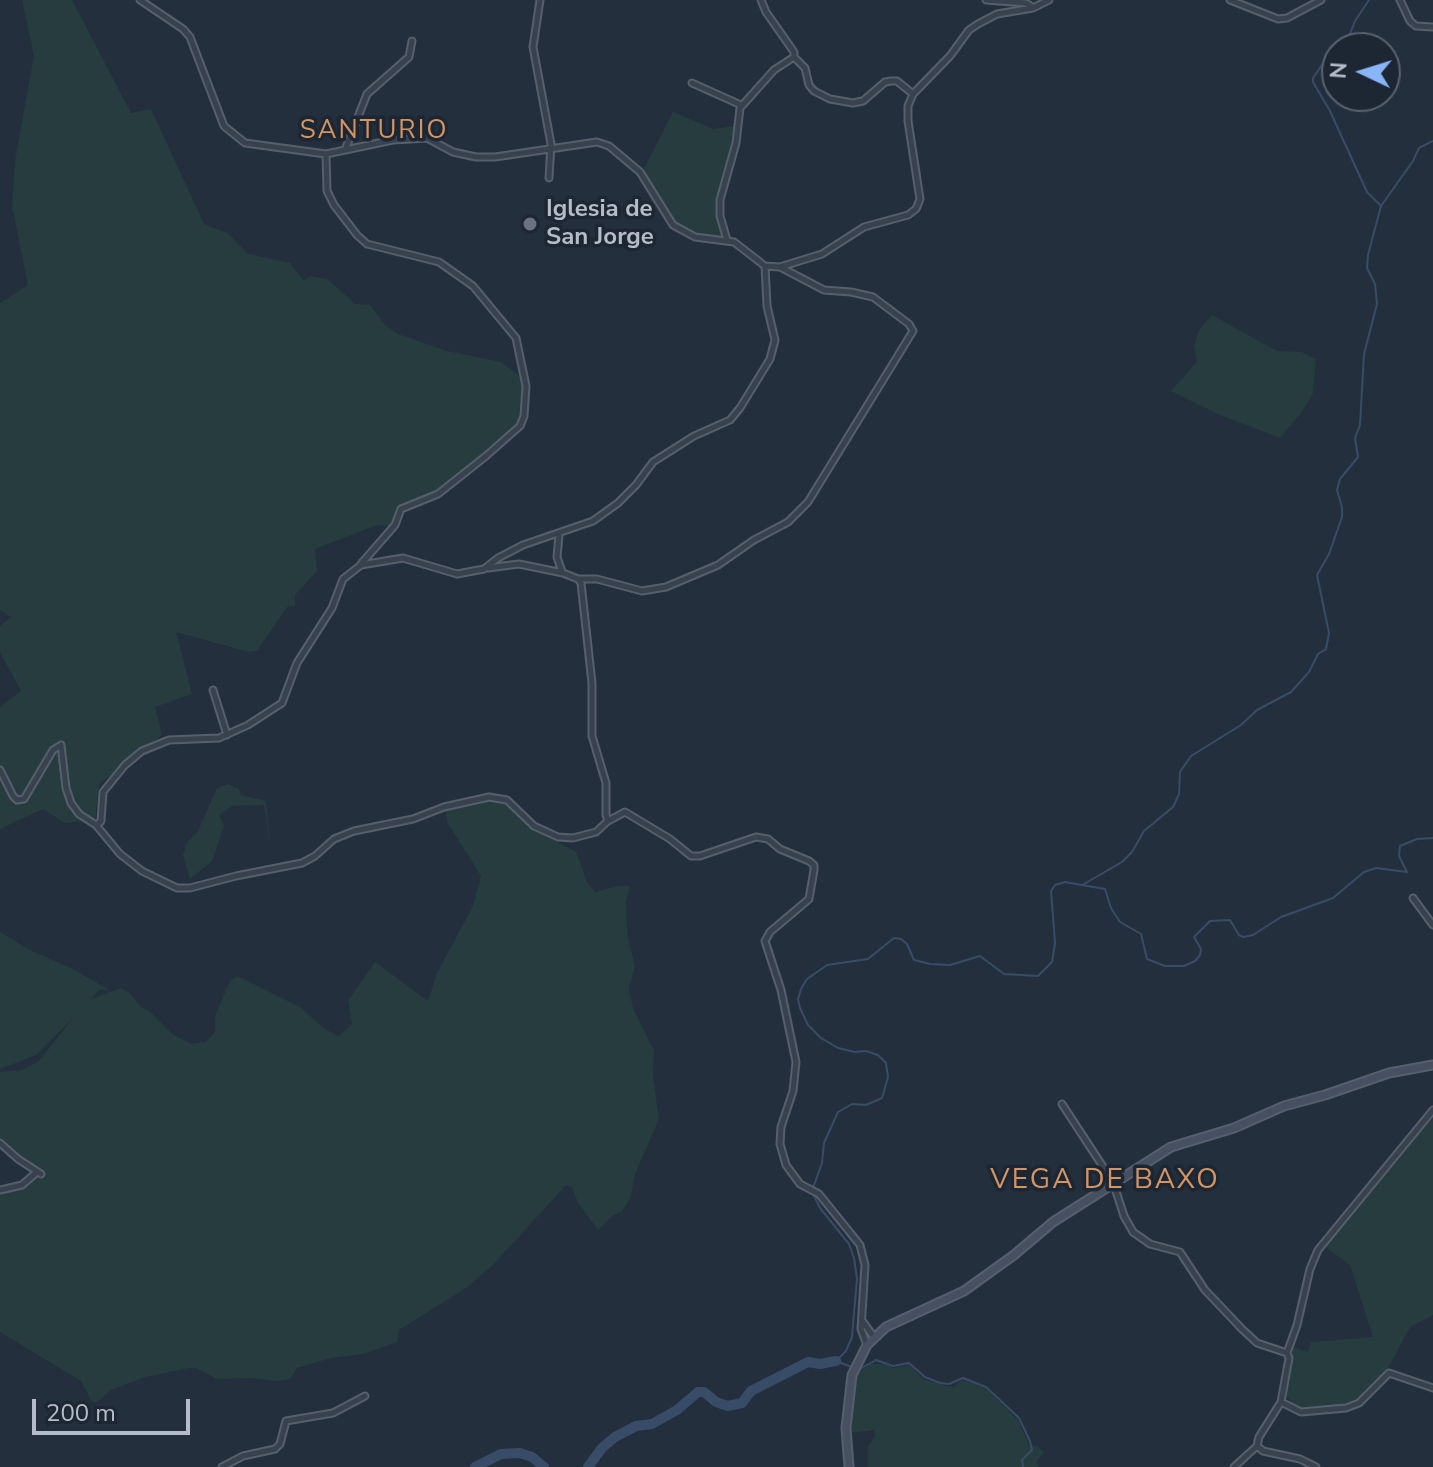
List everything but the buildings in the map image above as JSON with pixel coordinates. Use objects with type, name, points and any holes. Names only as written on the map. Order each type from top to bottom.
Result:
[{"type":"street","points":[[140,0],[175,21],[190,37],[221,120],[229,132],[252,145],[326,154],[414,138],[435,141],[453,152],[476,157],[592,141],[609,146],[640,172],[673,225],[695,237],[727,240],[741,245],[765,266],[780,267],[822,254],[864,227],[908,215],[916,209],[920,199],[908,121],[908,106],[913,94],[950,56],[969,30],[997,14],[1033,8],[1049,0]]},
{"type":"street","points":[[540,0],[533,47],[552,148],[549,178]]},
{"type":"street","points":[[761,0],[794,52],[794,57],[805,68],[809,85],[814,91],[830,99],[853,103],[863,101],[885,82],[897,81],[913,94]]},
{"type":"street","points":[[986,0],[1026,3],[1033,8]]},
{"type":"street","points":[[1230,0],[1278,19],[1287,18],[1321,0]]},
{"type":"street","points":[[1400,0],[1410,21],[1416,26],[1433,27]]},
{"type":"street","points":[[345,150],[367,94],[409,57],[412,41]]},
{"type":"street","points":[[727,240],[720,216],[720,200],[732,161],[741,105],[774,70],[794,57]]},
{"type":"street","points":[[692,83],[741,105]]},
{"type":"street","points":[[96,825],[101,821],[103,792],[125,765],[142,751],[169,740],[219,738],[260,719],[282,703],[297,663],[332,608],[343,579],[361,565],[395,525],[401,509],[438,494],[520,426],[524,416],[526,386],[516,338],[473,286],[439,262],[367,244],[357,235],[327,191],[326,154]]},
{"type":"street","points":[[484,569],[523,545],[559,534],[607,513],[636,485],[653,462],[694,436],[730,420],[770,359],[775,340],[767,306],[765,266]]},
{"type":"street","points":[[361,565],[403,558],[457,574],[519,564],[642,591],[666,587],[712,569],[754,540],[788,522],[816,489],[913,331],[909,324],[873,297],[824,290],[780,267]]},
{"type":"street","points":[[559,534],[557,548],[563,573]]},
{"type":"street","points":[[578,579],[582,588],[592,683],[592,736],[606,783],[608,821]]},
{"type":"street","points":[[213,690],[227,735]]},
{"type":"street","points":[[0,770],[13,796],[17,800],[24,799],[53,750],[61,745],[66,788],[79,814],[96,825],[120,854],[142,871],[167,886],[184,889],[302,863],[334,839],[354,831],[413,819],[444,807],[489,797],[507,800],[534,826],[558,837],[573,838],[596,832],[621,812],[628,812],[695,857],[750,838],[762,837],[814,865],[809,899],[770,932],[765,941],[781,990],[796,1062],[793,1091],[781,1127],[780,1144],[786,1165],[800,1184],[816,1193],[840,1218],[863,1252],[865,1279],[861,1329],[867,1345]]},
{"type":"street","points":[[1413,898],[1433,925]]},
{"type":"street","points":[[849,1467],[846,1428],[852,1375],[867,1345],[897,1321],[964,1291],[1053,1222],[1171,1147],[1234,1128],[1284,1106],[1389,1073],[1433,1065]]},
{"type":"street","points":[[1062,1104],[1113,1182],[1124,1216],[1133,1232],[1150,1244],[1180,1252],[1205,1290],[1242,1329],[1257,1343],[1287,1353]]},
{"type":"street","points":[[1234,1467],[1257,1446],[1259,1437],[1281,1402],[1289,1358],[1287,1353],[1318,1250],[1433,1110]]},
{"type":"street","points":[[0,1143],[39,1173],[22,1185],[0,1190]]},
{"type":"street","points":[[861,1318],[874,1337]]},
{"type":"street","points":[[1281,1402],[1301,1412],[1346,1408],[1359,1403],[1389,1373],[1433,1388]]},
{"type":"street","points":[[222,1467],[243,1456],[275,1449],[280,1444],[286,1421],[333,1413],[365,1396]]},
{"type":"street","points":[[1257,1446],[1263,1451],[1300,1459],[1316,1467]]},
{"type":"green space","points":[[22,0],[72,0],[131,113],[151,109],[204,224],[227,233],[248,254],[290,263],[304,281],[310,276],[327,279],[355,304],[370,305],[385,325],[398,334],[447,351],[501,362],[517,374],[526,386],[524,416],[520,426],[438,493],[398,508],[393,527],[377,525],[315,549],[317,571],[295,595],[295,606],[287,607],[257,651],[249,652],[176,632],[192,694],[155,707],[162,735],[99,784],[95,820],[65,823],[43,809],[0,829],[0,707],[21,691],[0,652],[0,626],[11,617],[0,610],[0,303],[28,285],[12,206],[15,161],[34,56]]},
{"type":"green space","points":[[673,112],[713,129],[735,126],[717,204],[721,236],[700,235],[675,224],[643,171]]},
{"type":"green space","points":[[1212,315],[1277,351],[1301,352],[1316,359],[1313,393],[1280,438],[1218,414],[1171,391],[1197,362],[1194,346],[1199,330]]},
{"type":"green space","points":[[228,784],[239,789],[241,795],[266,801],[270,847],[264,805],[232,806],[219,815],[224,826],[212,861],[190,879],[183,855],[188,841],[197,833],[217,788]]},
{"type":"green space","points":[[501,800],[531,828],[576,852],[587,882],[595,892],[630,886],[626,901],[627,934],[635,966],[629,989],[633,1008],[654,1051],[653,1078],[659,1119],[635,1174],[630,1199],[622,1211],[598,1230],[578,1203],[572,1187],[566,1185],[493,1265],[466,1288],[399,1330],[397,1342],[363,1354],[331,1358],[297,1368],[290,1379],[217,1379],[196,1368],[189,1368],[145,1377],[111,1390],[97,1402],[92,1402],[81,1381],[0,1332],[0,1192],[22,1188],[41,1173],[40,1168],[20,1157],[0,1139],[0,1072],[22,1070],[38,1062],[73,1018],[36,1055],[0,1069],[0,932],[111,991],[100,989],[91,999],[121,988],[130,993],[172,1034],[191,1044],[206,1042],[215,1032],[215,1016],[230,981],[237,976],[300,1007],[325,1029],[339,1036],[352,1024],[348,1001],[375,962],[428,1001],[437,973],[473,906],[481,876],[447,822],[446,809]]},
{"type":"green space","points":[[1433,1116],[1433,1315],[1410,1327],[1387,1370],[1358,1398],[1340,1405],[1299,1409],[1286,1396],[1294,1347],[1308,1352],[1311,1342],[1373,1337],[1350,1265],[1324,1246]]},
{"type":"green space","points":[[871,1364],[885,1364],[893,1368],[909,1365],[924,1379],[938,1384],[953,1387],[968,1380],[985,1388],[1018,1420],[1029,1445],[1037,1446],[1044,1452],[1036,1462],[1039,1467],[868,1467],[868,1447],[875,1436],[874,1430],[849,1433],[858,1373]]},
{"type":"waterway","points":[[1351,32],[1369,0]]},
{"type":"waterway","points":[[1321,66],[1313,82],[1321,96]]},
{"type":"waterway","points":[[1084,884],[1122,862],[1144,831],[1173,807],[1179,794],[1180,772],[1191,756],[1241,725],[1257,710],[1291,692],[1309,672],[1318,654],[1326,649],[1329,633],[1317,575],[1329,554],[1342,517],[1337,490],[1340,479],[1358,457],[1355,438],[1360,425],[1364,354],[1377,304],[1375,284],[1367,268],[1368,255],[1381,206],[1367,192],[1330,112]]},
{"type":"waterway","points":[[1381,206],[1419,148],[1433,141]]},
{"type":"waterway","points":[[813,1188],[822,1163],[824,1143],[838,1112],[852,1104],[866,1105],[882,1098],[888,1077],[886,1063],[878,1055],[838,1048],[821,1038],[808,1025],[798,999],[801,989],[807,979],[827,965],[868,959],[894,938],[907,944],[914,960],[950,965],[980,956],[1004,974],[1038,976],[1052,962],[1055,943],[1051,891],[1055,885],[1065,882],[1105,889],[1111,908],[1120,922],[1141,934],[1147,959],[1165,966],[1184,966],[1200,955],[1201,949],[1194,937],[1210,921],[1230,920],[1239,935],[1253,935],[1281,917],[1333,898],[1364,872],[1376,868],[1407,872],[1399,856],[1400,846],[1417,839],[1433,838]]},
{"type":"waterway","points":[[813,1194],[820,1208],[849,1244],[854,1258],[857,1279],[852,1337],[846,1351],[836,1361],[854,1368]]},
{"type":"waterway","points":[[860,1369],[876,1360],[893,1366],[909,1363],[925,1377],[940,1383],[949,1384],[963,1378],[986,1387],[1019,1418],[1030,1441],[1032,1450],[1022,1460],[1023,1467]]},
{"type":"waterway","points":[[588,1467],[615,1437],[636,1426],[652,1424],[677,1410],[698,1392],[704,1392],[716,1402],[728,1406],[742,1403],[751,1391],[808,1362],[820,1364],[836,1361]]},
{"type":"waterway","points":[[475,1467],[501,1454],[520,1453],[532,1457],[544,1467]]},
{"type":"place","name":"Iglesia de San Jorge","points":[[530,224]]},
{"type":"district","name":"SANTURIO","points":[[374,132]]},
{"type":"district","name":"VEGA DE BAXO","points":[[1105,1181]]}]
